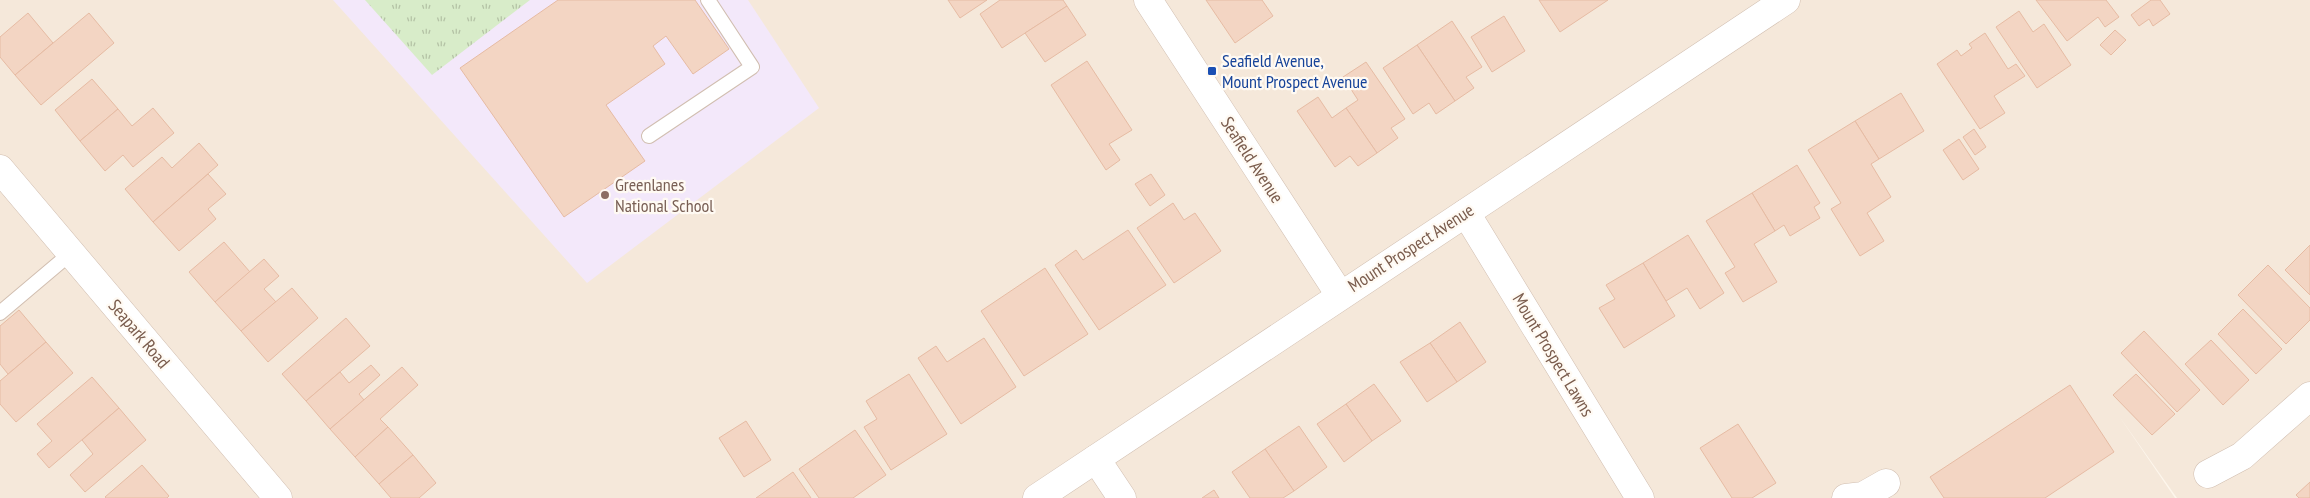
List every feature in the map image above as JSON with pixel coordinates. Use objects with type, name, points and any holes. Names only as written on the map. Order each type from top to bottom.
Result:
[{"type":"street","name":"Seafield Avenue","points":[[1148,0],[1340,295]]},
{"type":"street","name":"Mount Prospect Avenue","points":[[1037,498],[1786,0]]},
{"type":"street","name":"Seapark Road","points":[[0,169],[278,498]]},
{"type":"street","name":"Mount Prospect Lawns","points":[[1466,212],[1640,498]]},
{"type":"street","points":[[2208,474],[2242,456],[2310,396]]},
{"type":"street","points":[[1096,458],[1122,498]]},
{"type":"street","points":[[1846,498],[1863,496],[1886,483]]},
{"type":"lane","points":[[649,136],[752,67],[708,0]]},
{"type":"lane","points":[[0,313],[71,253]]},
{"type":"shaded area","points":[[0,0],[2310,0],[2310,498],[2177,498],[2119,416],[2175,498],[0,498]]},
{"type":"shaded area","name":"Greenlanes National School","points":[[333,0],[748,0],[819,108],[587,283]]},
{"type":"green space","points":[[365,0],[530,0],[432,75]]},
{"type":"building","points":[[558,0],[695,0],[729,49],[693,74],[666,36],[653,46],[665,64],[606,105],[645,161],[564,217],[460,68]]},
{"type":"building","points":[[948,0],[987,0],[960,18]]},
{"type":"building","points":[[1000,0],[1063,0],[1067,6],[1002,48],[980,14]]},
{"type":"building","points":[[1206,0],[1262,0],[1273,16],[1235,43]]},
{"type":"building","points":[[1539,0],[1608,0],[1560,32]]},
{"type":"building","points":[[2036,0],[2106,0],[2119,17],[2105,27],[2098,17],[2067,41]]},
{"type":"building","points":[[2151,0],[2160,0],[2170,14],[2153,26],[2149,19],[2139,26],[2131,15]]},
{"type":"building","points":[[1067,6],[1086,35],[1045,62],[1025,33]]},
{"type":"building","points":[[2019,11],[2033,32],[2044,24],[2071,65],[2037,88],[1996,27]]},
{"type":"building","points":[[28,13],[53,43],[15,75],[0,57],[0,37]]},
{"type":"building","points":[[89,13],[114,43],[41,105],[15,75]]},
{"type":"building","points":[[1504,16],[1525,51],[1492,72],[1471,37]]},
{"type":"building","points":[[1452,21],[1482,67],[1466,77],[1474,88],[1455,101],[1417,45]]},
{"type":"building","points":[[2115,30],[2126,40],[2111,55],[2100,45]]},
{"type":"building","points":[[1985,33],[2008,69],[2016,64],[2025,76],[1994,96],[2005,113],[1980,129],[1937,64],[1957,50],[1961,56],[1972,48],[1969,44]]},
{"type":"building","points":[[1417,45],[1455,101],[1436,114],[1429,103],[1413,114],[1383,68]]},
{"type":"building","points":[[1087,61],[1132,130],[1109,144],[1120,160],[1106,170],[1051,85]]},
{"type":"building","points":[[1366,62],[1405,119],[1391,128],[1398,138],[1377,153],[1346,108],[1358,100],[1343,77]]},
{"type":"building","points":[[92,79],[118,109],[80,141],[55,110]]},
{"type":"building","points":[[1901,93],[1924,131],[1879,159],[1855,121]]},
{"type":"building","points":[[1318,97],[1332,118],[1346,108],[1377,153],[1358,166],[1350,156],[1335,167],[1297,111]]},
{"type":"building","points":[[153,108],[174,133],[133,167],[123,155],[105,171],[80,141],[118,109],[132,126]]},
{"type":"building","points":[[1855,121],[1879,159],[1871,164],[1891,197],[1867,213],[1884,241],[1860,256],[1831,209],[1841,203],[1808,150]]},
{"type":"building","points":[[1974,129],[1986,147],[1975,155],[1963,137]]},
{"type":"building","points":[[1959,139],[1979,169],[1963,180],[1943,150]]},
{"type":"building","points":[[199,143],[218,165],[153,222],[125,189],[162,157],[172,168]]},
{"type":"building","points":[[1797,165],[1820,203],[1814,207],[1820,218],[1790,236],[1784,225],[1775,231],[1752,193]]},
{"type":"building","points":[[208,174],[226,194],[208,209],[216,219],[179,251],[153,222]]},
{"type":"building","points":[[1151,174],[1165,195],[1150,206],[1135,184]]},
{"type":"building","points":[[1752,193],[1775,231],[1754,244],[1777,282],[1743,302],[1725,273],[1735,267],[1706,221]]},
{"type":"building","points":[[1173,203],[1184,220],[1195,213],[1221,251],[1174,283],[1137,228]]},
{"type":"building","points":[[1128,230],[1166,285],[1099,330],[1055,265],[1076,250],[1083,260]]},
{"type":"building","points":[[1688,235],[1724,293],[1700,309],[1687,288],[1666,301],[1643,263]]},
{"type":"building","points":[[224,242],[250,272],[215,302],[189,272]]},
{"type":"building","points":[[2310,245],[2310,295],[2285,270]]},
{"type":"building","points":[[264,259],[279,276],[264,289],[276,302],[241,331],[215,302]]},
{"type":"building","points":[[1643,263],[1675,316],[1624,348],[1599,308],[1615,299],[1606,285]]},
{"type":"building","points":[[2268,265],[2310,308],[2310,320],[2286,344],[2238,295]]},
{"type":"building","points":[[1045,268],[1088,334],[1024,376],[981,311]]},
{"type":"building","points":[[292,288],[318,318],[268,362],[241,331]]},
{"type":"building","points":[[2243,309],[2282,349],[2256,374],[2218,334]]},
{"type":"building","points":[[19,310],[46,342],[8,374],[0,364],[0,326]]},
{"type":"building","points":[[346,318],[370,346],[306,401],[282,374]]},
{"type":"building","points":[[1460,322],[1486,362],[1457,382],[1430,343]]},
{"type":"building","points":[[2144,331],[2200,390],[2177,412],[2121,353]]},
{"type":"building","points":[[984,338],[1016,387],[961,424],[918,358],[936,346],[947,362]]},
{"type":"building","points":[[2211,340],[2249,380],[2223,405],[2185,364]]},
{"type":"building","points":[[46,342],[73,373],[16,422],[0,404],[0,381]]},
{"type":"building","points":[[1430,343],[1457,382],[1427,402],[1400,362]]},
{"type":"building","points":[[371,365],[380,375],[359,394],[364,400],[330,429],[306,401],[340,372],[349,383]]},
{"type":"building","points":[[402,367],[418,385],[380,419],[388,427],[355,457],[330,429]]},
{"type":"building","points":[[909,374],[947,434],[891,470],[864,427],[877,419],[866,401]]},
{"type":"building","points":[[2136,374],[2175,414],[2152,435],[2113,395]]},
{"type":"building","points":[[92,377],[119,408],[49,468],[37,454],[52,441],[37,424]]},
{"type":"building","points":[[1374,384],[1401,421],[1372,441],[1346,404]]},
{"type":"building","points":[[2070,385],[2114,452],[2045,498],[1944,498],[1930,477]]},
{"type":"building","points":[[1346,404],[1372,441],[1344,462],[1317,424]]},
{"type":"building","points":[[119,408],[146,440],[85,492],[70,475],[93,454],[82,440]]},
{"type":"building","points":[[746,421],[771,460],[744,477],[719,438]]},
{"type":"building","points":[[1738,424],[1776,483],[1752,498],[1732,498],[1700,448]]},
{"type":"building","points":[[1299,426],[1327,467],[1294,491],[1265,449]]},
{"type":"building","points":[[388,427],[413,455],[379,484],[355,457]]},
{"type":"building","points":[[855,430],[886,475],[853,498],[819,498],[799,469]]},
{"type":"building","points":[[1265,449],[1294,491],[1283,498],[1250,498],[1232,472]]},
{"type":"building","points":[[413,455],[436,483],[419,498],[391,498],[379,484]]},
{"type":"building","points":[[142,465],[169,496],[167,498],[105,497]]},
{"type":"building","points":[[793,472],[811,498],[756,498]]},
{"type":"building","points":[[2310,482],[2310,498],[2299,498],[2296,495]]},
{"type":"building","points":[[1214,490],[1219,498],[1202,498]]},
{"type":"place","name":"Seafield Avenue, Mount Prospect Avenue","points":[[1212,71]]},
{"type":"place","name":"Greenlanes National School","points":[[605,195]]}]
